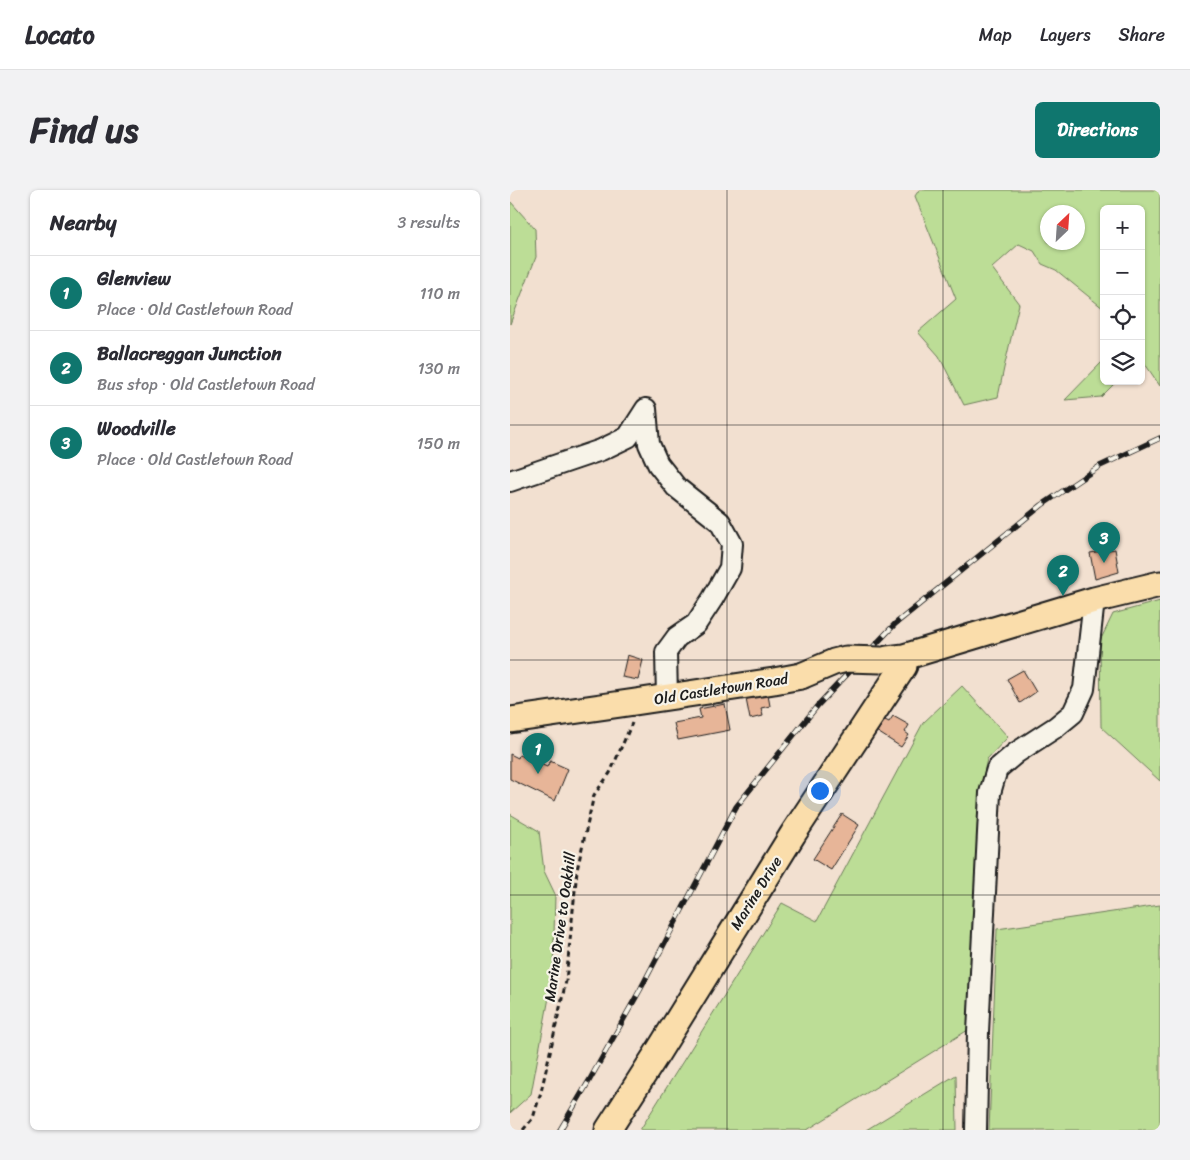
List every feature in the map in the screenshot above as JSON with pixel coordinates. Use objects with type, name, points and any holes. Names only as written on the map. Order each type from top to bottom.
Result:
[{"type":"main road","name":"Old Castletown Road","points":[[510,720],[787,679],[801,676],[834,662],[846,660],[892,658],[1094,600],[1160,584]]},
{"type":"main road","name":"Marine Drive","points":[[608,1130],[792,834],[904,666],[892,658]]},
{"type":"lane","points":[[510,481],[601,450],[628,437],[646,409],[649,444],[658,464],[676,487],[720,522],[732,544],[730,568],[713,598],[696,624],[677,638],[666,652],[667,698]]},
{"type":"lane","points":[[976,1130],[978,1032],[990,792],[997,769],[1016,753],[1056,727],[1072,713],[1084,689],[1094,600]]},
{"type":"path","name":"Marine Drive to Oakhill","points":[[523,1130],[533,1118],[566,981],[577,870],[594,795],[610,773],[635,719],[635,702]]},
{"type":"green space","points":[[919,190],[1160,190],[1160,386],[1145,364],[1145,205],[1100,205],[1100,306],[1056,270],[1042,264],[1034,251],[1019,244],[992,268],[1019,304],[998,397],[964,405],[939,356],[918,332],[956,299],[915,196]]},
{"type":"green space","points":[[510,201],[535,229],[536,257],[510,324]]},
{"type":"green space","points":[[1100,364],[1100,385],[1113,385],[1101,397],[1065,400]]},
{"type":"green space","points":[[1160,601],[1160,781],[1101,727],[1100,641],[1113,614]]},
{"type":"green space","points":[[962,686],[1008,737],[987,759],[980,789],[968,1030],[807,1130],[640,1130],[782,903],[817,921],[923,723]]},
{"type":"green space","points":[[510,814],[539,831],[544,871],[555,894],[553,976],[531,1094],[510,1113]]},
{"type":"green space","points":[[1160,905],[1160,1130],[989,1130],[997,929]]},
{"type":"green space","points":[[956,1075],[957,1130],[866,1130]]},
{"type":"building","points":[[1115,549],[1119,572],[1095,579],[1090,553]]},
{"type":"building","points":[[627,655],[643,660],[638,680],[622,677]]},
{"type":"building","points":[[1023,670],[1036,692],[1020,703],[1007,679]]},
{"type":"building","points":[[768,695],[770,706],[761,708],[763,716],[750,719],[746,699]]},
{"type":"building","points":[[725,704],[730,730],[678,740],[674,723],[701,718],[699,709]]},
{"type":"building","points":[[893,716],[909,725],[905,732],[909,735],[901,747],[876,731],[883,719],[889,722]]},
{"type":"building","points":[[510,754],[518,758],[519,755],[547,767],[550,761],[568,769],[555,801],[510,779]]},
{"type":"building","points":[[842,814],[859,825],[831,870],[813,859]]},
{"type":"railway","points":[[560,1130],[640,990],[736,807],[818,705],[895,624],[1042,505],[1100,466],[1160,438]]},
{"type":"place","name":"Woodville","points":[[1104,563]]},
{"type":"place","name":"Ballacreggan Junction","points":[[1063,596]]},
{"type":"place","name":"Glenview","points":[[538,774]]}]
